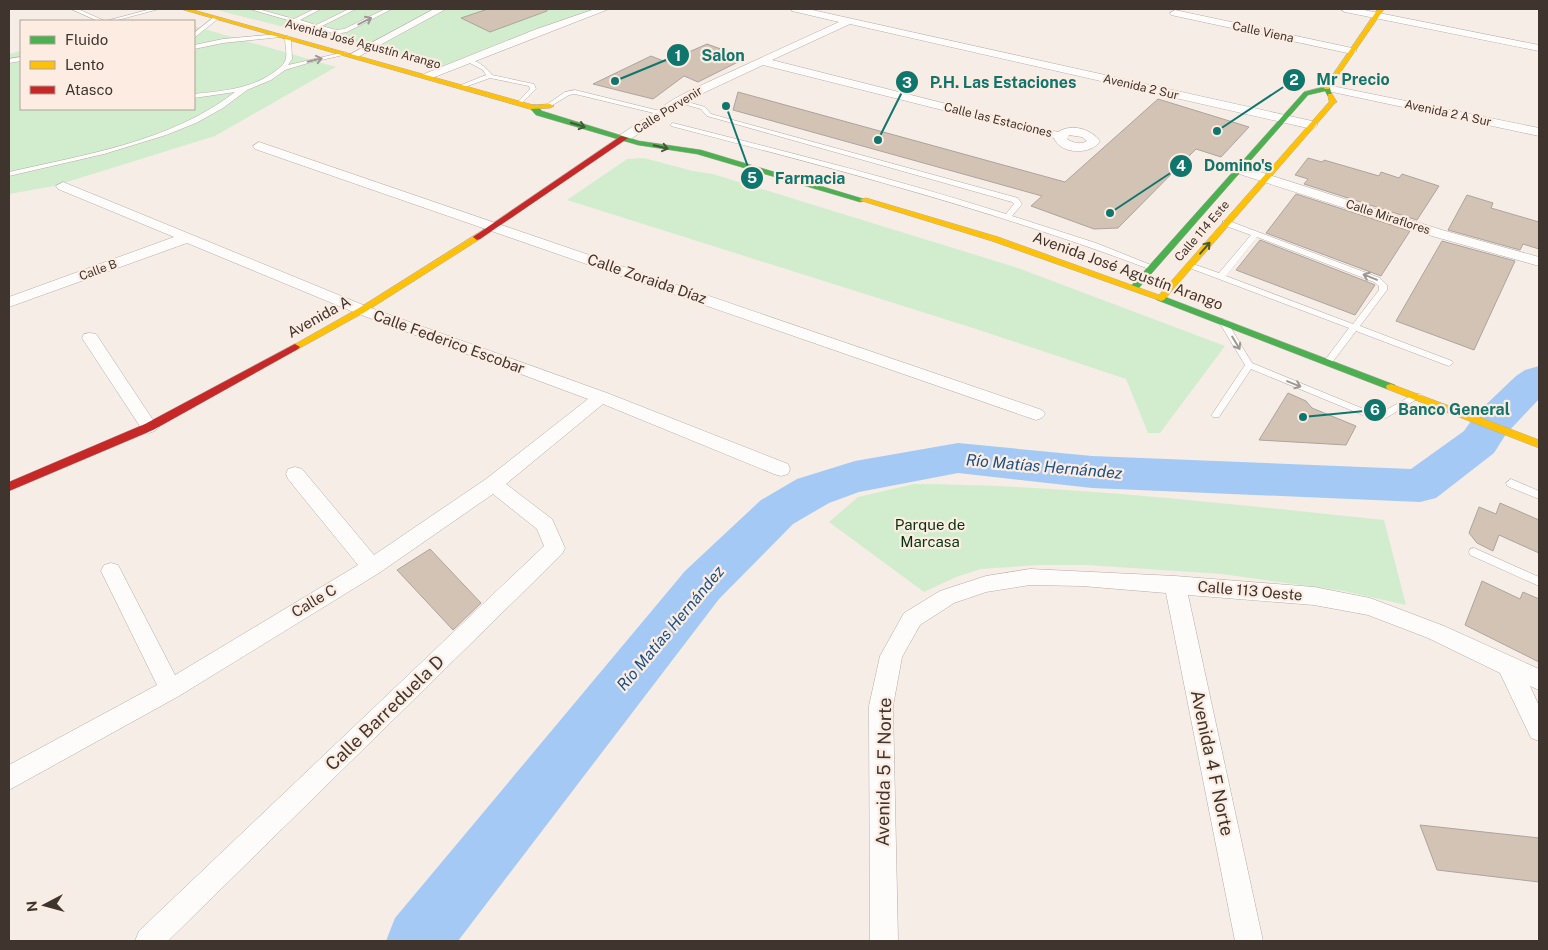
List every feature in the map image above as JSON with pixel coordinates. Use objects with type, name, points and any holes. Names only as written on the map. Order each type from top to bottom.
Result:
[{"type":"street","name":"Avenida José Agustín Arango","points":[[184,9],[533,107],[549,105],[585,114]]},
{"type":"street","points":[[351,55],[441,9]]},
{"type":"street","points":[[428,76],[538,32],[604,9]]},
{"type":"street","name":"Avenida 2 Sur","points":[[796,9],[1312,125]]},
{"type":"street","points":[[1345,9],[1379,12],[1539,48]]},
{"type":"street","points":[[1327,88],[1379,12]]},
{"type":"street","name":"Calle Viena","points":[[1175,13],[1352,51]]},
{"type":"street","name":"Calle Porvenir","points":[[624,138],[649,131],[662,113],[678,101],[849,21]]},
{"type":"street","name":"Calle las Estaciones","points":[[761,61],[1060,136]]},
{"type":"street","name":"Calle 114 Este","points":[[1134,288],[1306,93],[1327,88],[1333,102],[1161,298]]},
{"type":"street","name":"Avenida 2 A Sur","points":[[1327,88],[1539,132]]},
{"type":"street","name":"Avenida José Agustín Arango","points":[[533,107],[539,113],[624,138],[676,151],[698,152],[995,239],[1161,298],[1539,444]]},
{"type":"street","name":"Avenida José Agustín Arango","points":[[621,124],[686,143],[698,152]]},
{"type":"street","name":"Avenida A","points":[[9,487],[149,427],[362,310],[494,226],[624,138]]},
{"type":"street","name":"Calle Zoraida Díaz","points":[[258,146],[1036,414]]},
{"type":"street","name":"Calle Miraflores","points":[[1238,169],[1437,233],[1539,262]]},
{"type":"street","name":"Calle Federico Escobar","points":[[63,186],[362,310],[601,397],[781,468]]},
{"type":"street","name":"Calle B","points":[[9,302],[186,238]]},
{"type":"street","points":[[90,338],[149,427]]},
{"type":"street","name":"Calle C","points":[[9,778],[171,689],[372,567],[493,484],[601,397]]},
{"type":"street","points":[[295,474],[372,567]]},
{"type":"street","name":"Calle Barreduela D","points":[[149,941],[555,548],[545,524],[493,484]]},
{"type":"street","points":[[111,571],[171,689]]},
{"type":"street","name":"Calle 113 Oeste","points":[[947,597],[986,584],[1030,577],[1082,578],[1175,584],[1314,596],[1370,607],[1436,632],[1539,680]]},
{"type":"street","name":"Avenida 4 F Norte","points":[[1175,584],[1249,941]]},
{"type":"street","name":"Avenida 5 F Norte","points":[[884,941],[882,706],[891,656],[912,619],[947,597]]},
{"type":"street","points":[[1508,665],[1539,730]]},
{"type":"lane","points":[[74,9],[100,20]]},
{"type":"lane","points":[[122,9],[134,15]]},
{"type":"lane","points":[[113,20],[156,9]]},
{"type":"lane","points":[[253,9],[336,32],[345,31],[389,9]]},
{"type":"lane","points":[[272,15],[284,9]]},
{"type":"lane","points":[[294,21],[318,9]]},
{"type":"lane","points":[[316,27],[353,9]]},
{"type":"lane","points":[[195,37],[216,18]]},
{"type":"lane","points":[[195,47],[222,41],[284,37],[289,59],[283,69]]},
{"type":"lane","points":[[195,38],[222,41]]},
{"type":"lane","points":[[195,96],[221,94],[245,88],[268,79],[283,69],[318,58],[351,55]]},
{"type":"lane","points":[[468,60],[486,69],[490,76]]},
{"type":"lane","points":[[463,86],[490,76],[534,87],[520,103]]},
{"type":"lane","points":[[9,174],[164,135],[230,102],[245,88]]},
{"type":"lane","points":[[549,105],[567,93],[576,92],[662,113]]},
{"type":"lane","points":[[678,101],[703,108],[709,115],[1016,200],[1018,204],[1008,216]]},
{"type":"lane","points":[[674,125],[1008,216],[1152,267]]},
{"type":"lane","points":[[1226,223],[1377,280],[1383,285],[1383,290],[1328,362]]},
{"type":"lane","points":[[1221,276],[1256,234]]},
{"type":"lane","points":[[1190,265],[1449,362]]},
{"type":"lane","points":[[1222,321],[1249,365],[1377,417],[1383,416],[1417,396]]},
{"type":"lane","points":[[1216,415],[1249,365]]},
{"type":"lane","points":[[1511,483],[1539,495]]},
{"type":"lane","points":[[1474,552],[1539,582]]},
{"type":"green space","points":[[216,9],[595,9],[447,67]]},
{"type":"green space","points":[[195,26],[336,67],[215,136],[54,186],[9,194],[9,54],[20,51],[20,110],[195,110]]},
{"type":"green space","points":[[644,158],[693,171],[713,174],[1018,268],[1225,346],[1160,433],[1148,433],[1126,379],[976,329],[567,200],[627,159]]},
{"type":"green space","name":"Parque de Marcasa","points":[[914,484],[973,485],[1091,492],[1384,520],[1406,605],[1344,591],[1222,574],[1087,565],[1039,565],[981,569],[956,577],[924,592],[829,522],[858,497]]},
{"type":"building","points":[[488,9],[547,9],[547,11],[490,32],[461,18]]},
{"type":"building","points":[[707,44],[746,58],[698,82],[684,76],[653,99],[593,84],[651,56],[666,62]]},
{"type":"building","points":[[738,92],[1065,182],[1158,99],[1249,127],[1221,157],[1196,149],[1118,228],[1094,229],[1031,206],[1042,196],[733,110]]},
{"type":"building","points":[[1308,158],[1322,162],[1324,160],[1379,176],[1381,172],[1399,178],[1402,174],[1439,186],[1417,220],[1304,184],[1308,179],[1295,175]]},
{"type":"building","points":[[1296,194],[1410,231],[1381,276],[1266,233]]},
{"type":"building","points":[[1467,195],[1493,203],[1491,208],[1539,222],[1539,249],[1523,244],[1520,250],[1448,230]]},
{"type":"building","points":[[1260,240],[1375,285],[1355,315],[1236,270]]},
{"type":"building","points":[[1442,241],[1515,261],[1474,350],[1396,321]]},
{"type":"building","points":[[1288,393],[1306,401],[1312,408],[1356,426],[1346,445],[1259,440]]},
{"type":"building","points":[[1500,503],[1539,520],[1539,553],[1499,535],[1493,551],[1477,543],[1469,533],[1479,507],[1496,514]]},
{"type":"building","points":[[430,549],[481,603],[453,630],[397,570]]},
{"type":"building","points":[[1482,581],[1520,599],[1523,592],[1539,599],[1539,662],[1465,625]]},
{"type":"building","points":[[1420,825],[1539,838],[1539,882],[1437,870]]},
{"type":"waterway","name":"Río Matías Hernández","points":[[418,941],[702,585],[777,512],[813,491],[855,477],[958,458],[1092,472],[1420,486],[1479,442],[1491,424],[1530,385],[1539,379]]},
{"type":"traffic: fast","points":[[1134,288],[1306,93],[1327,88],[1330,95]]},
{"type":"traffic: fast","points":[[533,107],[539,113],[638,143],[698,152],[863,200]]},
{"type":"traffic: fast","points":[[1160,298],[1391,387]]},
{"type":"traffic: slow","points":[[184,9],[533,107],[550,106]]},
{"type":"traffic: slow","points":[[1327,88],[1381,9]]},
{"type":"traffic: slow","points":[[1161,298],[1333,102],[1330,95]]},
{"type":"traffic: slow","points":[[863,200],[995,239],[1160,298]]},
{"type":"traffic: slow","points":[[295,347],[362,310],[477,237]]},
{"type":"traffic: slow","points":[[1391,387],[1539,444]]},
{"type":"traffic: jam","points":[[477,237],[624,138]]},
{"type":"traffic: jam","points":[[9,487],[149,427],[295,347]]},
{"type":"place","name":"Salon","points":[[615,81]]},
{"type":"place","name":"Farmacia","points":[[726,106]]},
{"type":"place","name":"Mr Precio","points":[[1217,131]]},
{"type":"place","name":"P.H. Las Estaciones","points":[[878,140]]},
{"type":"place","name":"Domino's","points":[[1110,213]]},
{"type":"place","name":"Banco General","points":[[1303,417]]}]
